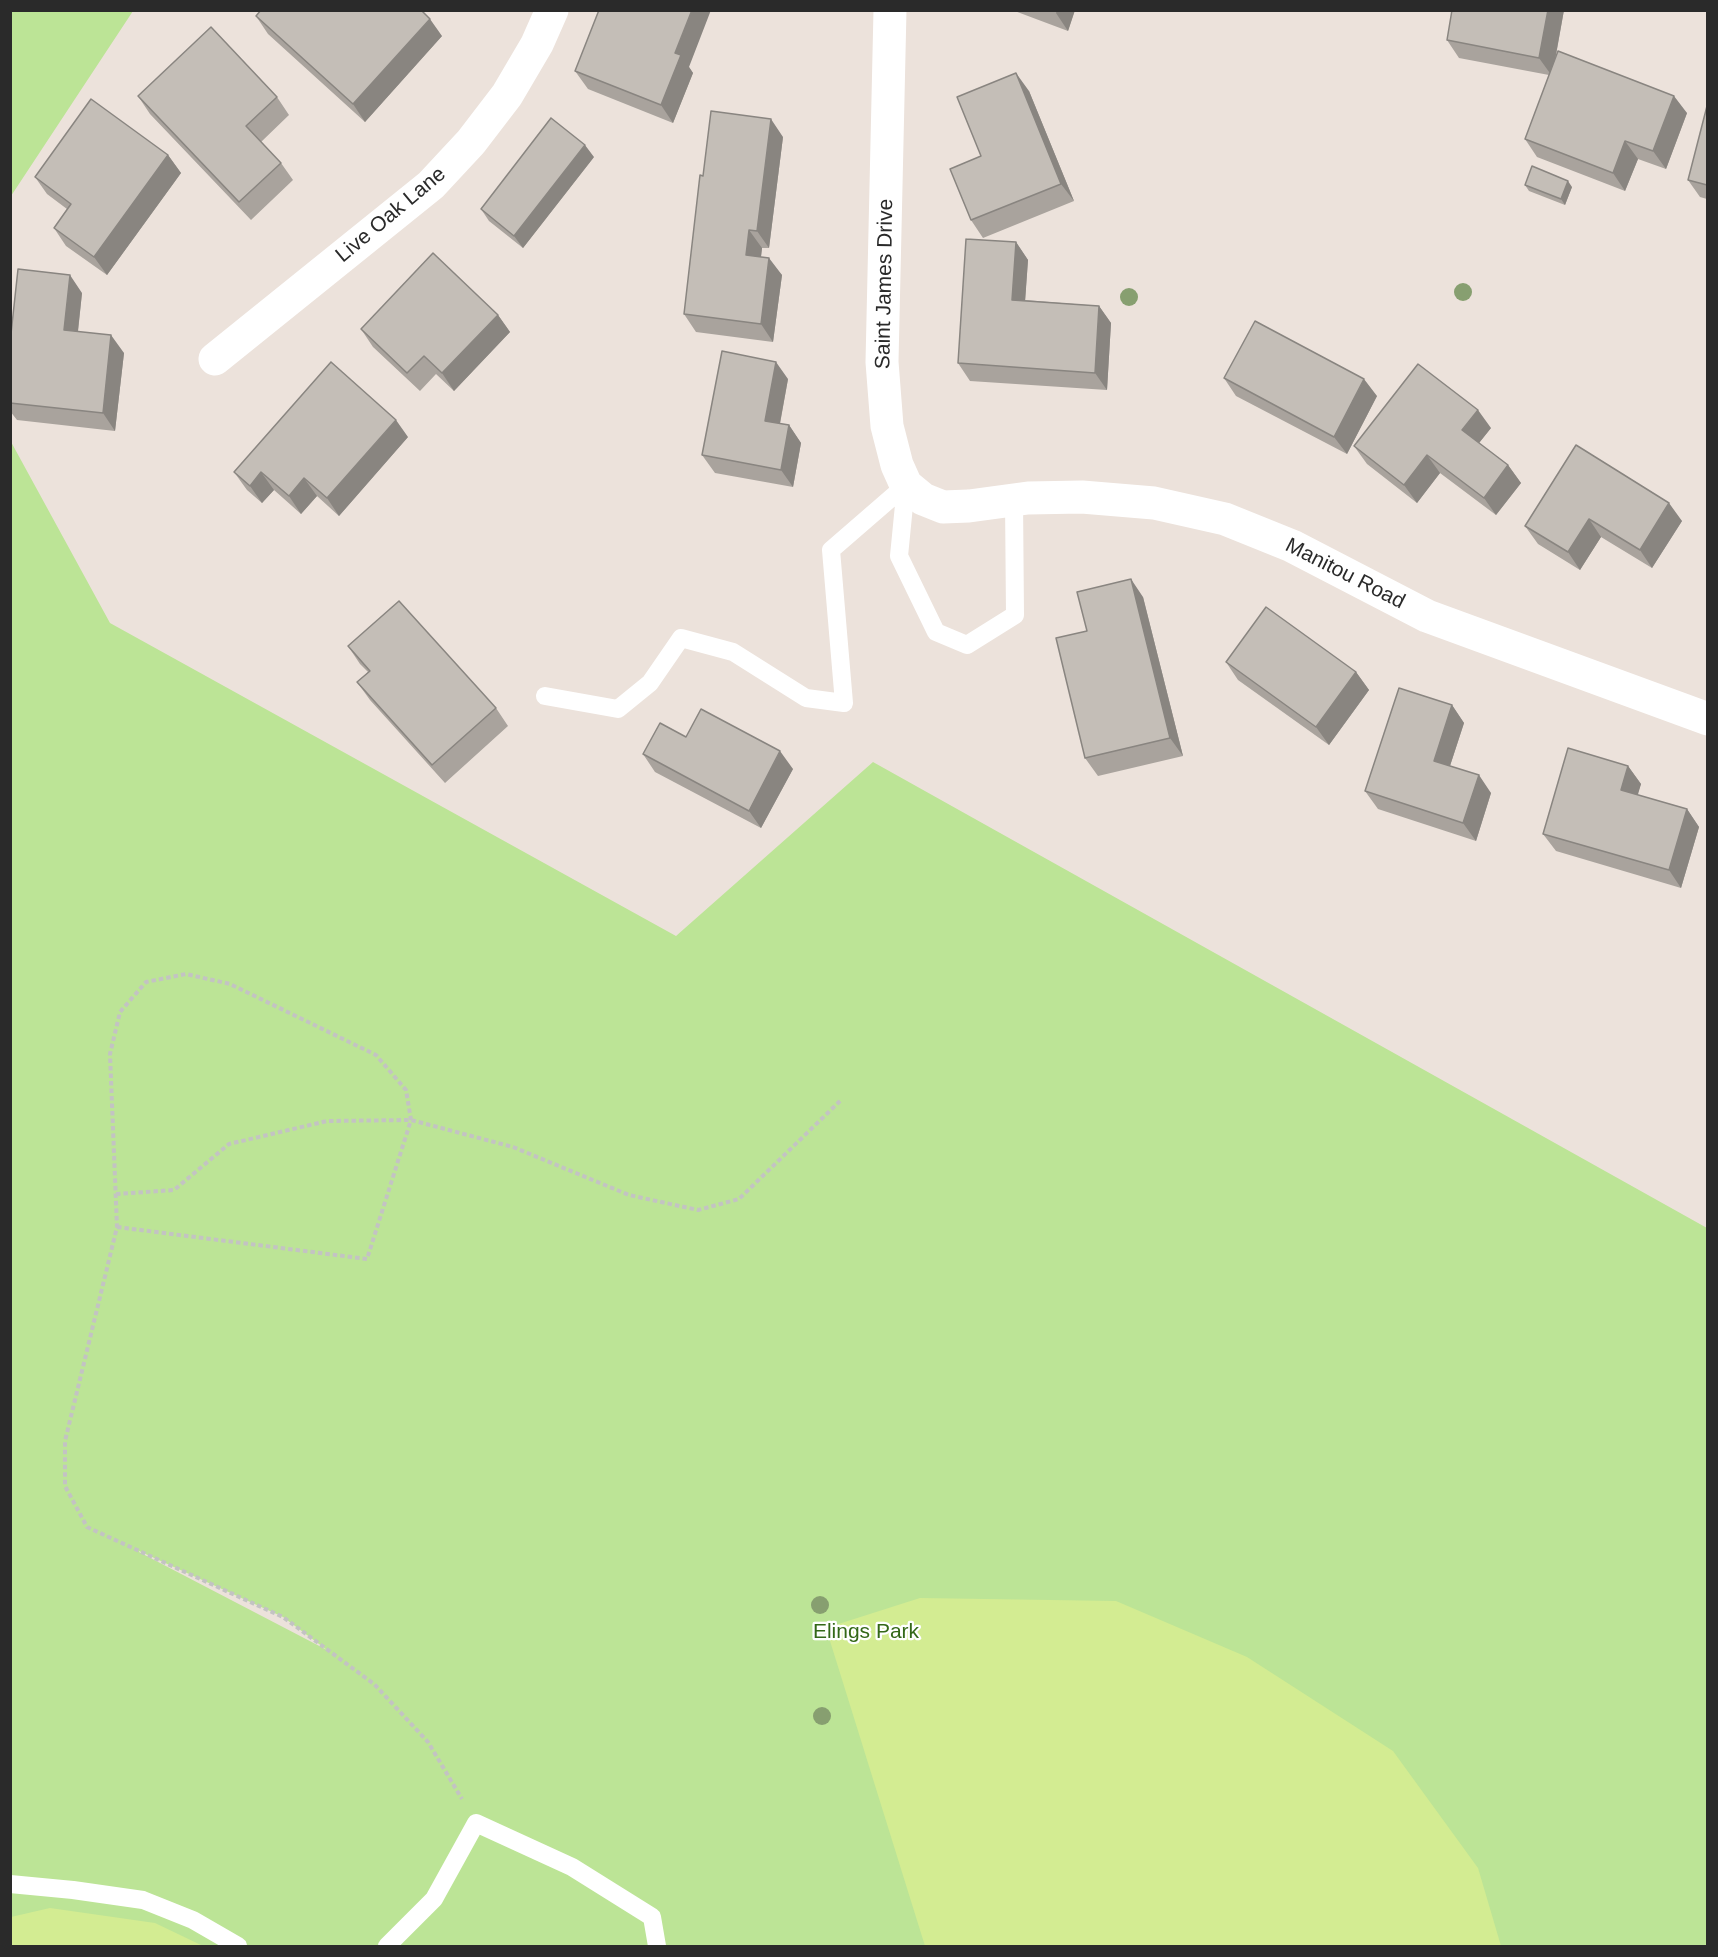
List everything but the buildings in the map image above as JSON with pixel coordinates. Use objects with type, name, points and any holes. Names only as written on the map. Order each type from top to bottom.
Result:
[{"type":"street","name":"Live Oak Lane","points":[[215,359],[431,185],[471,142],[507,95],[537,44],[552,10]]},
{"type":"street","name":"Saint James Drive","points":[[890,10],[882,362],[887,426],[897,465],[906,485]]},
{"type":"street","name":"Manitou Road","points":[[906,485],[923,499],[943,507],[1082,496],[1154,503],[1225,519],[1292,546],[1427,616],[1707,719]]},
{"type":"lane","points":[[906,485],[899,556],[936,632],[967,645],[1015,615],[1014,500]]},
{"type":"lane","points":[[545,696],[618,709],[650,683],[681,638],[734,652],[806,698],[844,703],[831,550],[906,485]]},
{"type":"lane","points":[[387,1947],[434,1899],[476,1823],[572,1868],[652,1917],[657,1947]]},
{"type":"lane","points":[[10,1884],[143,1900],[193,1920],[238,1947]]},
{"type":"path","points":[[117,1227],[367,1259],[411,1120],[406,1090],[376,1055],[230,984],[186,974],[146,982],[120,1012],[110,1054],[117,1227],[65,1441],[65,1486],[87,1527],[283,1617],[374,1684],[428,1742],[476,1823]]},
{"type":"path","points":[[116,1194],[174,1190],[230,1144],[327,1121],[411,1120],[513,1147],[629,1196],[698,1209],[739,1199],[840,1101]]},
{"type":"green space","points":[[10,11],[133,11],[11,196]]},
{"type":"green space","name":"Elings Park","points":[[10,440],[110,623],[676,936],[873,762],[1707,1228],[1707,1946],[11,1946]],"holes":[[[139,1551],[283,1617],[327,1650]]]},
{"type":"green space","name":"Elings Park","points":[[920,1598],[1116,1601],[1247,1657],[1393,1751],[1478,1868],[1501,1946],[925,1946],[826,1628]]},
{"type":"green space","points":[[50,1908],[155,1923],[203,1946],[11,1946],[11,1917]]}]
